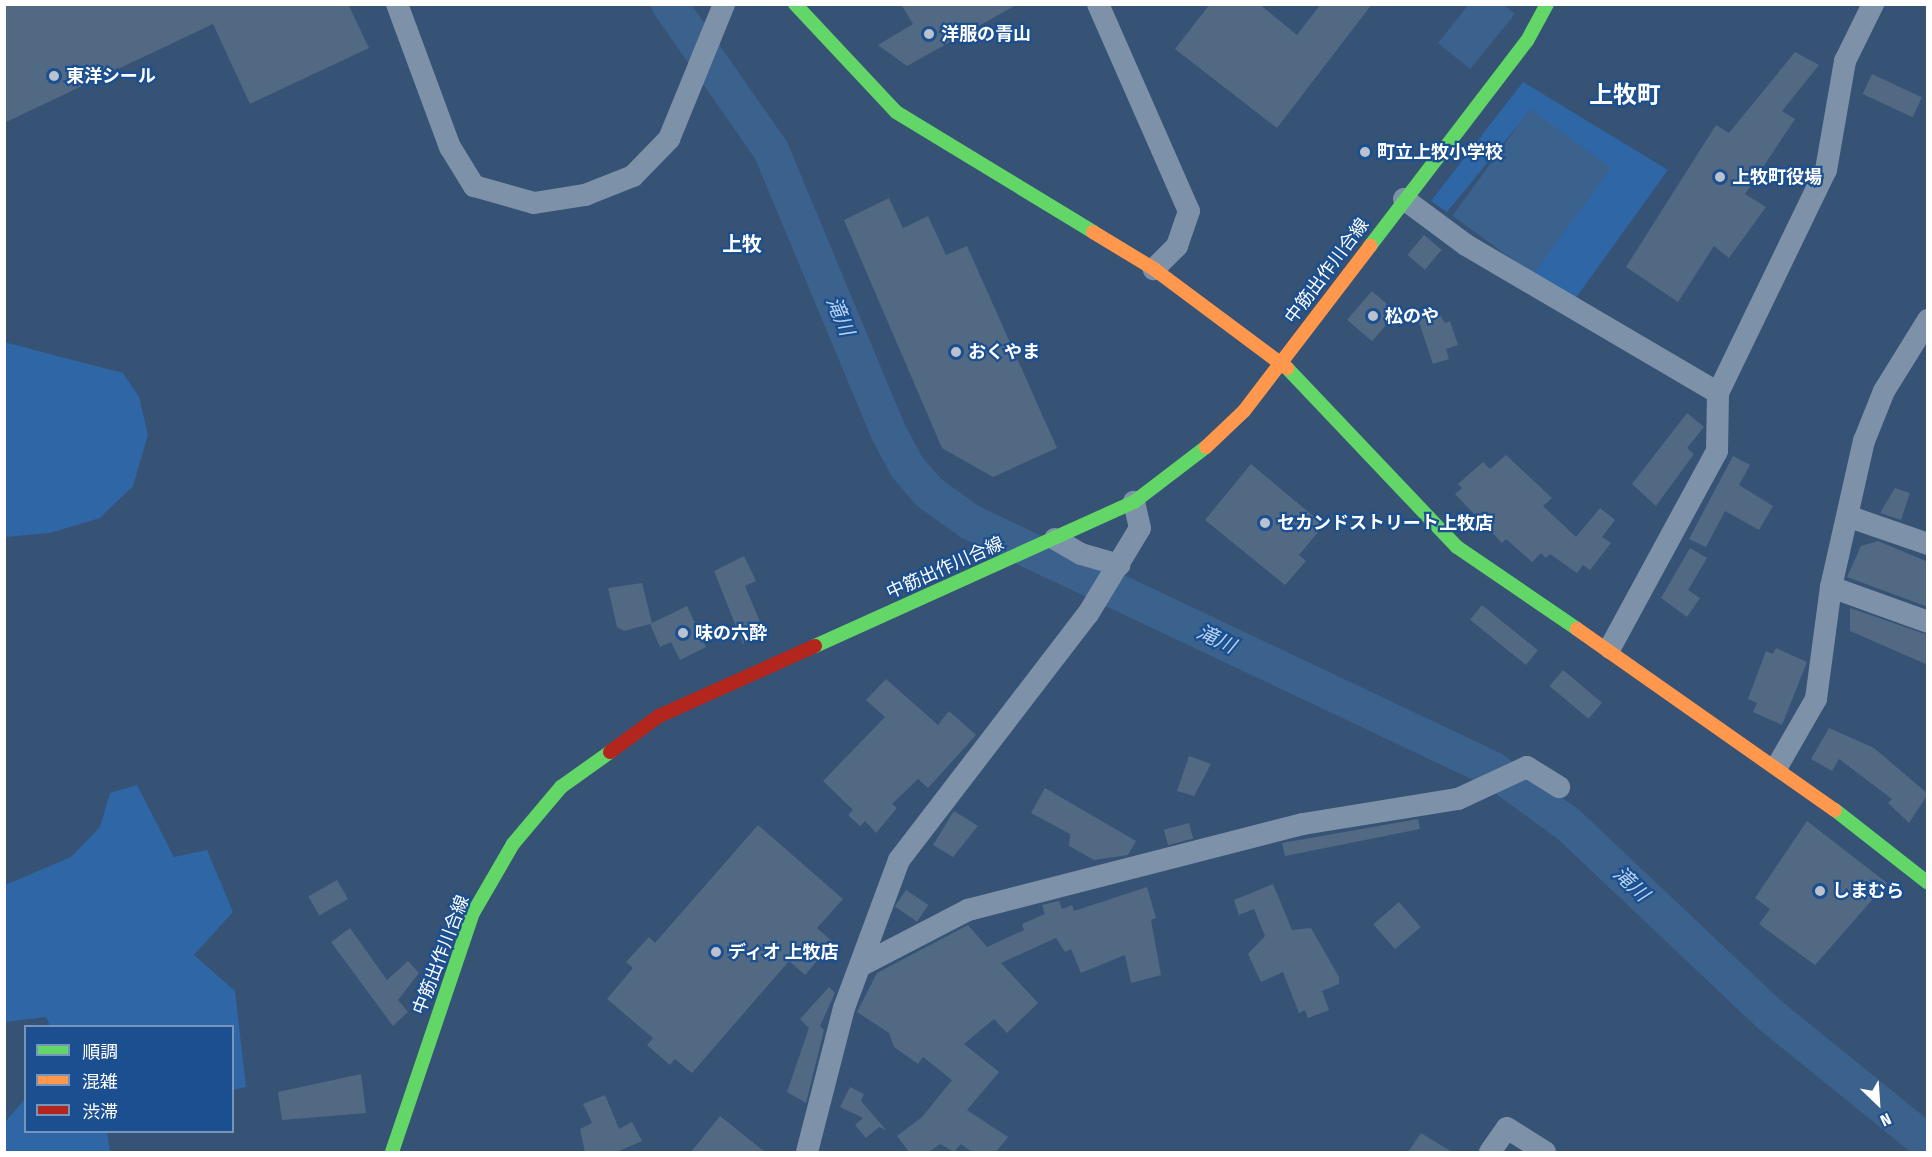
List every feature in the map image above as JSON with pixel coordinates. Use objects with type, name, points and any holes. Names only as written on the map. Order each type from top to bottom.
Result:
[{"type":"main road","points":[[795,4],[896,112],[1154,269],[1281,362],[1457,548],[1610,648],[1778,765],[1928,883]]},
{"type":"main road","name":"中筋出作川合線","points":[[392,1152],[473,913],[513,844],[561,787],[659,716],[1134,502],[1217,440],[1281,362],[1527,41],[1547,4]]},
{"type":"street","points":[[397,4],[450,147],[474,186],[534,203],[585,195],[633,176],[669,139],[691,78],[719,13]]},
{"type":"street","points":[[1098,4],[1189,211],[1177,246],[1154,269]]},
{"type":"street","points":[[1610,648],[1716,451],[1718,393],[1826,170],[1845,61],[1873,4]]},
{"type":"street","points":[[1404,199],[1466,245],[1718,393]]},
{"type":"street","points":[[1778,765],[1816,699],[1831,587],[1850,517],[1864,441],[1884,391],[1928,320]]},
{"type":"street","points":[[807,1152],[860,966],[888,885],[916,833],[991,746],[1088,614],[1140,528],[1134,502]]},
{"type":"street","points":[[1850,517],[1928,544]]},
{"type":"street","points":[[1055,539],[1081,554],[1119,565]]},
{"type":"street","points":[[1831,587],[1928,622]]},
{"type":"street","points":[[860,966],[968,910],[1303,824],[1475,794],[1527,767],[1559,787]]},
{"type":"street","points":[[1490,1152],[1507,1128],[1545,1152]]},
{"type":"shaded area","points":[[1469,4],[1504,5],[1515,14],[1470,69],[1438,43]]},
{"type":"shaded area","points":[[1523,82],[1668,170],[1575,299],[1534,275],[1531,109],[1447,212],[1431,201]]},
{"type":"shaded area","points":[[1530,109],[1611,168],[1533,275],[1452,216]]},
{"type":"shaded area","points":[[4,342],[123,373],[139,397],[148,435],[133,486],[100,518],[50,533],[5,537]]},
{"type":"shaded area","points":[[137,785],[174,857],[207,850],[233,912],[194,955],[235,991],[246,1087],[234,1090],[234,1025],[50,1025],[46,1017],[5,1022],[5,885],[71,857],[100,827],[110,793]]},
{"type":"shaded area","points":[[24,1100],[24,1133],[107,1133],[110,1152],[5,1152],[5,1122]]},
{"type":"building","name":"東洋シール","points":[[4,4],[348,4],[369,48],[250,104],[213,24],[4,123]]},
{"type":"building","name":"洋服の青山","points":[[901,4],[1018,4],[907,66],[878,45],[913,24]]},
{"type":"building","points":[[1210,4],[1259,4],[1297,35],[1321,4],[1372,4],[1277,128],[1175,49]]},
{"type":"building","name":"上牧町役場","points":[[1795,52],[1819,65],[1782,111],[1795,119],[1745,194],[1766,207],[1729,258],[1714,246],[1678,302],[1626,267],[1716,125],[1729,133]]},
{"type":"building","points":[[1872,74],[1922,97],[1913,117],[1863,94]]},
{"type":"building","name":"おくやま","points":[[889,198],[903,228],[928,216],[946,255],[967,246],[1057,448],[993,477],[942,448],[844,220]]},
{"type":"building","points":[[1424,235],[1442,250],[1425,270],[1407,255]]},
{"type":"building","name":"松のや","points":[[1372,291],[1397,313],[1372,341],[1347,320]]},
{"type":"building","points":[[1438,312],[1445,323],[1450,321],[1458,345],[1446,349],[1449,359],[1433,364],[1418,319]]},
{"type":"building","points":[[1687,413],[1704,427],[1687,448],[1694,454],[1656,506],[1632,484]]},
{"type":"building","points":[[1506,455],[1552,498],[1543,506],[1576,537],[1600,508],[1615,520],[1602,537],[1611,543],[1590,570],[1583,565],[1577,573],[1550,554],[1546,558],[1541,553],[1532,562],[1506,539],[1502,543],[1455,494],[1462,488],[1458,484],[1483,462],[1490,469]]},
{"type":"building","points":[[1733,456],[1750,465],[1739,485],[1773,506],[1759,530],[1725,511],[1706,547],[1689,539]]},
{"type":"building","name":"セカンドストリート上牧店","points":[[1251,464],[1324,525],[1299,555],[1306,561],[1285,585],[1205,520]]},
{"type":"building","points":[[1895,488],[1910,493],[1901,520],[1880,513]]},
{"type":"building","points":[[1878,541],[1928,562],[1928,607],[1847,577],[1861,546]]},
{"type":"building","points":[[1690,548],[1707,558],[1688,590],[1700,598],[1687,617],[1661,598]]},
{"type":"building","points":[[744,556],[756,581],[745,586],[765,634],[743,644],[714,571]]},
{"type":"building","points":[[642,583],[652,623],[687,606],[706,647],[680,660],[671,642],[660,647],[650,624],[624,631],[617,627],[608,588]]},
{"type":"building","points":[[1482,605],[1538,650],[1526,665],[1470,620]]},
{"type":"building","points":[[1850,608],[1928,635],[1928,665],[1850,631]]},
{"type":"building","points":[[1776,648],[1807,662],[1782,725],[1753,712],[1757,703],[1748,699],[1766,651],[1773,654]]},
{"type":"building","points":[[1563,670],[1602,703],[1589,719],[1550,686]]},
{"type":"building","points":[[886,679],[938,725],[949,711],[976,735],[928,788],[918,779],[892,804],[897,808],[876,833],[865,821],[860,826],[848,815],[853,810],[823,781],[885,717],[866,700]]},
{"type":"building","points":[[1829,728],[1874,748],[1928,794],[1909,823],[1888,803],[1892,799],[1839,759],[1832,771],[1811,759]]},
{"type":"building","points":[[1189,756],[1211,764],[1194,796],[1177,791]]},
{"type":"building","points":[[1045,788],[1136,841],[1128,855],[1094,860],[1069,846],[1070,834],[1031,813]]},
{"type":"building","points":[[954,811],[978,826],[953,857],[933,845]]},
{"type":"building","points":[[1418,819],[1420,829],[1285,856],[1282,843]]},
{"type":"building","name":"しまむら","points":[[1807,821],[1887,883],[1815,965],[1759,924],[1770,909],[1755,898]]},
{"type":"building","points":[[1189,823],[1193,838],[1168,845],[1164,830]]},
{"type":"building","name":"ディオ 上牧店","points":[[758,825],[843,899],[817,928],[833,942],[805,975],[789,961],[692,1073],[675,1059],[670,1065],[647,1045],[653,1038],[607,999],[633,968],[626,962],[649,937],[655,943]]},
{"type":"building","points":[[337,880],[348,899],[319,916],[308,896]]},
{"type":"building","points":[[1273,884],[1292,930],[1311,928],[1339,977],[1339,984],[1322,991],[1329,1010],[1308,1018],[1305,1010],[1299,1013],[1283,972],[1261,982],[1248,954],[1265,936],[1254,909],[1239,915],[1234,900]]},
{"type":"building","points":[[1147,887],[1156,918],[1151,920],[1161,975],[1131,983],[1125,955],[1081,973],[1071,949],[1065,952],[1056,938],[1001,963],[1038,1003],[1007,1033],[994,1019],[964,1044],[999,1072],[967,1110],[1008,1137],[996,1152],[972,1152],[961,1144],[954,1152],[940,1144],[929,1152],[909,1152],[897,1136],[922,1117],[952,1080],[923,1057],[918,1064],[894,1047],[889,1033],[857,1012],[877,973],[968,925],[987,947],[1024,930],[1022,924],[1045,914],[1042,905],[1059,901],[1062,909],[1072,905],[1074,911]]},
{"type":"building","points":[[906,890],[928,905],[917,922],[895,907]]},
{"type":"building","points":[[1399,902],[1421,927],[1395,949],[1373,924]]},
{"type":"building","points":[[350,928],[387,980],[408,961],[419,973],[398,1000],[408,1012],[393,1026],[331,942]]},
{"type":"building","points":[[829,987],[835,993],[820,1026],[824,1030],[806,1103],[787,1092],[809,1028],[800,1019]]},
{"type":"building","points":[[361,1074],[366,1113],[282,1120],[278,1092]]},
{"type":"building","points":[[850,1087],[864,1094],[861,1101],[886,1130],[879,1127],[866,1138],[855,1125],[863,1118],[840,1107]]},
{"type":"building","points":[[605,1095],[619,1129],[632,1122],[642,1141],[617,1152],[585,1152],[580,1129],[592,1123],[583,1104]]},
{"type":"building","points":[[720,1116],[765,1152],[691,1152]]},
{"type":"building","points":[[1421,1133],[1452,1152],[1408,1152]]},
{"type":"waterway","name":"滝川","points":[[669,4],[771,150],[889,433],[907,467],[930,493],[970,522],[1492,769],[1568,824],[1770,1015],[1928,1143]]},
{"type":"traffic: fast","points":[[795,4],[896,112],[1093,232]]},
{"type":"traffic: fast","points":[[1370,246],[1527,41],[1547,4]]},
{"type":"traffic: fast","points":[[1287,368],[1457,547],[1577,629]]},
{"type":"traffic: fast","points":[[815,646],[1134,502],[1206,447]]},
{"type":"traffic: fast","points":[[392,1152],[473,913],[513,844],[561,787],[610,752]]},
{"type":"traffic: fast","points":[[1835,810],[1928,883]]},
{"type":"traffic: slow","points":[[1093,232],[1154,269],[1287,368]]},
{"type":"traffic: slow","points":[[1206,447],[1244,411],[1370,246]]},
{"type":"traffic: slow","points":[[1577,629],[1835,810]]},
{"type":"traffic: jam","points":[[610,752],[659,716],[815,646]]},
{"type":"place","name":"洋服の青山","points":[[929,34]]},
{"type":"place","name":"東洋シール","points":[[54,76]]},
{"type":"place","name":"町立上牧小学校","points":[[1365,152]]},
{"type":"place","name":"上牧町役場","points":[[1720,177]]},
{"type":"place","name":"松のや","points":[[1373,316]]},
{"type":"place","name":"おくやま","points":[[956,352]]},
{"type":"place","name":"セカンドストリート上牧店","points":[[1265,523]]},
{"type":"place","name":"味の六酔","points":[[683,633]]},
{"type":"place","name":"しまむら","points":[[1820,891]]},
{"type":"place","name":"ディオ 上牧店","points":[[716,952]]},
{"type":"district","name":"上牧町","points":[[1625,96]]},
{"type":"district","name":"上牧","points":[[742,244]]}]
